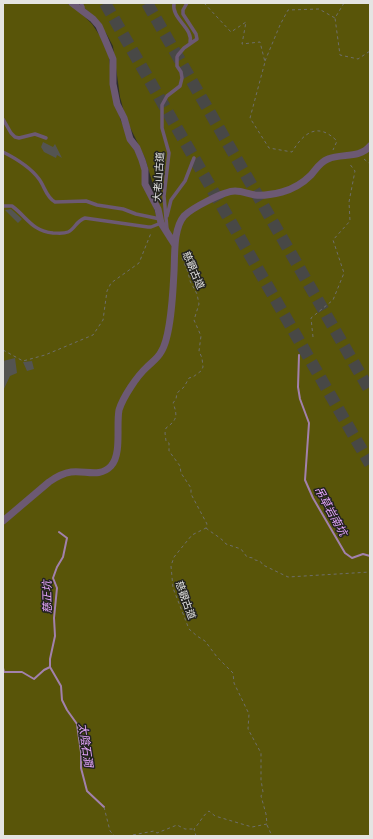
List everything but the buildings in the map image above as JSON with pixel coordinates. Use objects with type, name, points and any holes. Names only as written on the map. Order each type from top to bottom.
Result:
[{"type":"street","points":[[72,3],[93,19],[99,26],[113,58],[114,84],[117,104],[124,118],[130,138],[136,146],[142,160],[145,170],[145,184],[175,245]]},
{"type":"street","points":[[3,522],[49,482],[58,477],[73,472],[102,472],[107,470],[114,463],[117,452],[118,416],[122,404],[140,375],[159,356],[165,345],[169,323],[175,245],[181,221],[190,212],[228,192],[239,191],[260,195],[282,192],[294,188],[304,181],[320,164],[329,158],[359,154],[370,146]]},
{"type":"lane","points":[[81,3],[83,6],[83,11]]},
{"type":"lane","points":[[174,3],[173,7],[175,13],[190,36],[190,44]]},
{"type":"lane","points":[[187,3],[183,10],[184,17],[194,30],[197,38],[196,41],[190,44]]},
{"type":"lane","name":"大老山古道","points":[[162,221],[169,153],[162,128],[162,105],[167,96],[180,86],[182,78],[177,57],[184,48],[190,44]]},
{"type":"lane","points":[[3,119],[15,137],[19,138],[35,134],[46,138]]},
{"type":"lane","points":[[3,152],[35,174],[48,197],[55,202],[86,201],[97,205],[123,209],[162,221]]},
{"type":"lane","points":[[3,206],[14,207],[35,227],[44,232],[69,232],[78,222],[86,218],[148,227],[154,226],[162,221],[171,200],[185,180],[194,158]]},
{"type":"path","points":[[204,3],[231,32],[246,22],[242,44],[260,42],[265,62]]},
{"type":"path","points":[[344,3],[335,18],[340,55],[358,59],[370,52]]},
{"type":"path","points":[[329,158],[338,141],[331,134],[319,130],[306,135],[299,140],[292,152],[269,148],[250,118],[265,62],[280,25],[288,10],[301,8],[319,9],[335,18]]},
{"type":"path","points":[[359,154],[370,164]]},
{"type":"path","points":[[313,337],[311,318],[333,300],[344,273],[333,240],[350,221],[349,202],[356,171],[344,156]]},
{"type":"path","points":[[3,350],[23,361],[45,355],[93,335],[103,320],[107,291],[111,283],[139,263],[154,226]]},
{"type":"path","name":"慈觀古道","points":[[182,258],[190,281],[197,294],[199,304],[194,320],[201,336],[199,352],[202,358],[203,366],[201,371],[189,378],[184,387],[177,393],[176,399],[173,403],[176,411],[176,419],[166,428],[165,433],[166,441],[169,443],[169,451],[180,466],[181,473],[191,488],[191,494],[207,524],[206,528],[192,535],[174,557],[171,566],[173,588],[189,629],[205,641],[217,657],[233,673],[234,683],[249,714],[248,729],[261,753],[261,780],[263,792],[261,796],[267,824],[272,836]]},
{"type":"path","points":[[206,528],[216,537],[223,540],[226,544],[242,549],[247,557],[260,561],[263,565],[288,577],[370,572]]},
{"type":"path","points":[[104,807],[110,831],[115,836]]},
{"type":"path","points":[[127,836],[154,831],[157,833],[177,825],[185,829],[194,829],[205,813],[209,811],[215,816],[252,827],[267,824]]},
{"type":"path","points":[[194,829],[196,836]]},
{"type":"shaded area","points":[[3,3],[66,3],[74,7],[92,24],[100,36],[109,57],[114,98],[121,121],[139,160],[160,228],[168,239],[145,158],[126,119],[120,97],[113,46],[106,33],[89,12],[78,3],[370,3],[370,836],[3,836]]},
{"type":"waterway","name":"吊草岩南坑","points":[[299,355],[298,387],[300,399],[309,423],[305,480],[313,498],[345,553],[352,558],[363,554],[370,556]]},
{"type":"waterway","name":"慈正坑","points":[[50,667],[50,659],[55,636],[54,618],[57,588],[53,578],[63,557],[67,538],[59,532]]},
{"type":"waterway","name":"太陰石澗","points":[[3,668],[4,672],[22,672],[34,679],[50,667],[61,686],[62,700],[77,724],[81,752],[81,768],[87,791],[104,807]]},
{"type":"tunnel","points":[[105,3],[370,464]]},
{"type":"tunnel","points":[[147,3],[370,391]]}]
